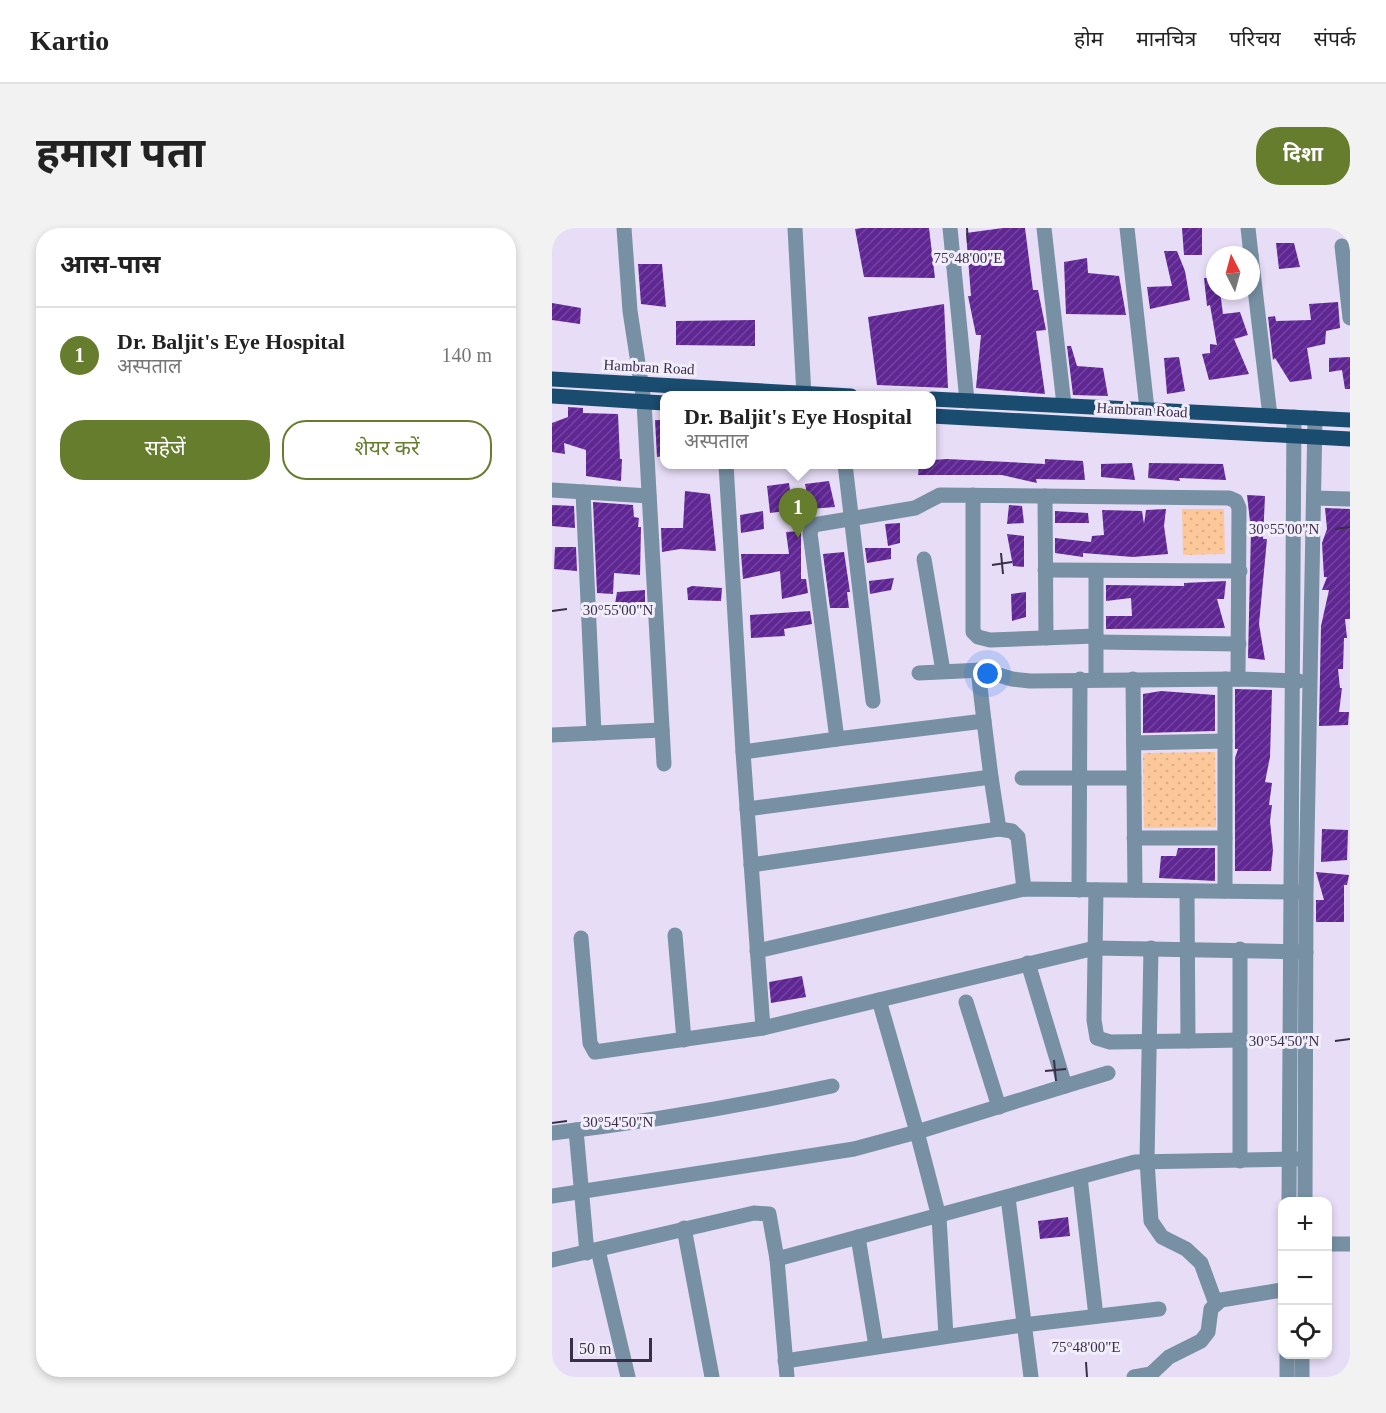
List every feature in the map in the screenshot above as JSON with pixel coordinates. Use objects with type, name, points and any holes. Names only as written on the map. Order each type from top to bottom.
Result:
[{"type":"main road","name":"Hambran Road","points":[[552,379],[744,391]]},
{"type":"main road","points":[[552,396],[660,403]]},
{"type":"main road","name":"Hambran Road","points":[[936,399],[1350,420]]},
{"type":"main road","name":"Hambran Road","points":[[936,416],[1350,439]]},
{"type":"street","points":[[624,228],[630,312],[643,386],[664,764]]},
{"type":"street","points":[[795,228],[804,391]]},
{"type":"street","points":[[950,228],[967,401]]},
{"type":"street","points":[[1044,228],[1064,405]]},
{"type":"street","points":[[1127,228],[1147,409]]},
{"type":"street","points":[[1248,228],[1250,246]]},
{"type":"street","points":[[1342,246],[1350,318]]},
{"type":"street","points":[[1256,300],[1270,416]]},
{"type":"street","points":[[1294,417],[1291,681],[1298,892],[1306,952],[1305,1197]]},
{"type":"street","points":[[1289,1197],[1290,952],[1298,892],[1311,682],[1315,418]]},
{"type":"street","points":[[726,469],[743,752],[763,1028]]},
{"type":"street","points":[[845,469],[873,701]]},
{"type":"street","points":[[552,490],[649,496]]},
{"type":"street","points":[[583,492],[594,732]]},
{"type":"street","points":[[837,739],[810,533],[813,525],[915,508],[940,495],[1232,499],[1239,508],[1239,644],[1231,679],[1225,741],[1225,891]]},
{"type":"street","points":[[973,495],[973,632],[978,637],[990,640],[1046,638],[1239,644]]},
{"type":"street","points":[[1045,496],[1046,638]]},
{"type":"street","points":[[1314,498],[1350,499]]},
{"type":"street","points":[[924,559],[943,671]]},
{"type":"street","points":[[1045,570],[1240,571]]},
{"type":"street","points":[[1096,571],[1096,679]]},
{"type":"street","points":[[919,674],[978,670],[1019,680],[1231,679],[1311,682]]},
{"type":"street","points":[[978,670],[999,828]]},
{"type":"street","points":[[1080,679],[1080,890]]},
{"type":"street","points":[[1133,679],[1135,890]]},
{"type":"street","points":[[743,752],[984,721]]},
{"type":"street","points":[[552,735],[662,730]]},
{"type":"street","points":[[1134,743],[1225,741]]},
{"type":"street","points":[[747,809],[991,777]]},
{"type":"street","points":[[1022,778],[1134,778]]},
{"type":"street","points":[[751,865],[999,828],[1012,831],[1018,837],[1024,890]]},
{"type":"street","points":[[1134,838],[1225,838]]},
{"type":"street","points":[[757,951],[1024,890],[1298,892]]},
{"type":"street","points":[[1096,890],[1094,1020],[1097,1038],[1110,1042],[1240,1040]]},
{"type":"street","points":[[1187,891],[1188,1041]]},
{"type":"street","points":[[675,935],[684,1040]]},
{"type":"street","points":[[581,938],[590,1043],[593,1051],[600,1053],[763,1028],[1095,948],[1306,952]]},
{"type":"street","points":[[1151,948],[1147,1161],[1149,1209],[1154,1230],[1162,1237],[1186,1249],[1201,1263],[1215,1304]]},
{"type":"street","points":[[1240,949],[1240,1161]]},
{"type":"street","points":[[1028,963],[1065,1086]]},
{"type":"street","points":[[879,1000],[939,1216],[946,1336]]},
{"type":"street","points":[[966,1002],[999,1107]]},
{"type":"street","points":[[552,1196],[580,1194],[854,1149],[1108,1073]]},
{"type":"street","points":[[552,1133],[748,1104],[832,1086]]},
{"type":"street","points":[[576,1130],[580,1194],[592,1251],[628,1377]]},
{"type":"street","points":[[777,1259],[1147,1161],[1305,1159]]},
{"type":"street","points":[[1080,1177],[1096,1316]]},
{"type":"street","points":[[1008,1198],[1031,1377]]},
{"type":"street","points":[[552,1260],[762,1212],[771,1218],[777,1259],[786,1369],[876,1346],[1159,1309]]},
{"type":"street","points":[[684,1228],[712,1377]]},
{"type":"street","points":[[858,1237],[876,1346]]},
{"type":"street","points":[[1332,1244],[1350,1244]]},
{"type":"street","points":[[1134,1377],[1151,1374],[1169,1357],[1202,1341],[1208,1332],[1210,1315],[1215,1304],[1228,1297],[1278,1291]]},
{"type":"street","points":[[1287,1359],[1287,1377]]},
{"type":"street","points":[[1302,1359],[1302,1377]]},
{"type":"shaded area","points":[[1182,509],[1224,509],[1225,554],[1183,555]]},
{"type":"shaded area","points":[[1215,752],[1216,827],[1144,828],[1143,753]]},
{"type":"building","points":[[929,228],[935,278],[864,277],[855,229]]},
{"type":"building","points":[[1003,228],[1025,228],[1033,290],[1038,290],[1046,330],[1036,331],[1045,394],[976,388],[981,335],[976,335],[968,296],[971,296],[966,233]]},
{"type":"building","points":[[1182,228],[1202,228],[1202,255],[1184,255]]},
{"type":"building","points":[[1276,243],[1294,243],[1300,267],[1279,269]]},
{"type":"building","points":[[1164,251],[1177,251],[1185,271],[1190,300],[1150,309],[1147,287],[1172,286]]},
{"type":"building","points":[[1087,258],[1088,273],[1119,276],[1126,315],[1066,314],[1064,262]]},
{"type":"building","points":[[638,264],[662,264],[666,307],[641,304]]},
{"type":"building","points":[[1206,300],[1221,300],[1223,314],[1240,312],[1248,335],[1234,339],[1249,374],[1209,380],[1202,354],[1210,353],[1210,344],[1217,345],[1210,305],[1207,306]]},
{"type":"building","points":[[1338,302],[1340,328],[1326,331],[1325,344],[1307,348],[1312,379],[1290,382],[1275,358],[1273,360],[1268,317],[1275,316],[1276,321],[1311,320],[1309,304]]},
{"type":"building","points":[[552,303],[581,308],[580,324],[552,320]]},
{"type":"building","points":[[944,304],[948,388],[877,385],[868,317]]},
{"type":"building","points":[[755,320],[755,346],[676,345],[676,321]]},
{"type":"building","points":[[1067,346],[1071,346],[1077,366],[1103,368],[1108,396],[1073,395]]},
{"type":"building","points":[[1179,357],[1185,391],[1167,394],[1164,358]]},
{"type":"building","points":[[1350,357],[1350,389],[1345,389],[1342,370],[1329,372],[1329,358]]},
{"type":"building","points":[[568,407],[583,408],[583,413],[618,414],[620,459],[622,459],[621,481],[586,476],[586,450],[564,443],[565,454],[552,452],[552,423],[568,417]]},
{"type":"building","points":[[655,420],[660,420],[660,456],[657,457]]},
{"type":"building","points":[[1045,459],[1083,461],[1085,480],[1036,479],[1037,483],[1002,475],[918,475],[919,469],[936,469],[936,460],[1045,464]]},
{"type":"building","points":[[1132,463],[1135,480],[1101,477],[1101,464]]},
{"type":"building","points":[[1149,463],[1223,464],[1226,480],[1179,478],[1180,481],[1148,478]]},
{"type":"building","points":[[829,481],[835,507],[810,509],[805,484]]},
{"type":"building","points":[[789,483],[793,510],[770,513],[767,486]]},
{"type":"building","points":[[685,491],[710,494],[716,551],[680,549],[662,552],[661,528],[683,528]]},
{"type":"building","points":[[1247,495],[1265,496],[1263,539],[1267,539],[1259,624],[1265,660],[1248,658],[1251,530]]},
{"type":"building","points":[[593,502],[633,505],[634,517],[639,518],[638,527],[641,527],[640,575],[614,573],[613,594],[597,593]]},
{"type":"building","points":[[552,505],[574,506],[575,528],[552,526]]},
{"type":"building","points":[[1009,505],[1022,506],[1024,523],[1007,524]]},
{"type":"building","points":[[1325,508],[1350,509],[1350,619],[1345,619],[1347,638],[1344,638],[1343,669],[1338,669],[1340,688],[1342,688],[1339,712],[1349,712],[1348,725],[1319,726],[1321,626],[1329,590],[1322,590],[1327,577],[1324,577],[1322,543],[1327,529]]},
{"type":"building","points":[[1166,509],[1164,526],[1168,554],[1133,557],[1083,553],[1083,557],[1055,553],[1055,538],[1091,542],[1092,536],[1104,535],[1102,510],[1142,511],[1144,524],[1146,510]]},
{"type":"building","points":[[763,511],[764,529],[741,533],[740,515]]},
{"type":"building","points":[[1055,511],[1088,513],[1089,523],[1055,523]]},
{"type":"building","points":[[900,523],[900,543],[888,546],[885,524]]},
{"type":"building","points":[[801,531],[801,579],[806,579],[808,593],[782,599],[780,571],[743,579],[741,554],[789,554],[786,532]]},
{"type":"building","points":[[1007,534],[1024,536],[1024,567],[1013,566]]},
{"type":"building","points":[[555,547],[576,547],[577,571],[554,569]]},
{"type":"building","points":[[865,548],[891,548],[891,559],[867,563]]},
{"type":"building","points":[[844,552],[850,592],[847,592],[849,608],[830,608],[823,554]]},
{"type":"building","points":[[894,578],[891,590],[870,594],[869,581]]},
{"type":"building","points":[[1226,581],[1224,599],[1217,599],[1225,628],[1106,629],[1106,616],[1132,616],[1131,598],[1106,601],[1106,585],[1184,586],[1184,583]]},
{"type":"building","points":[[692,586],[722,588],[721,601],[688,600],[687,588]]},
{"type":"building","points":[[645,590],[645,605],[615,604],[617,592]]},
{"type":"building","points":[[1026,592],[1026,617],[1012,621],[1011,594]]},
{"type":"building","points":[[810,611],[812,624],[784,629],[785,636],[751,638],[750,615]]},
{"type":"building","points":[[1235,689],[1272,690],[1270,757],[1265,782],[1272,783],[1269,805],[1272,805],[1271,871],[1235,871],[1235,758],[1238,749],[1235,749]]},
{"type":"building","points":[[1161,691],[1215,695],[1215,731],[1143,733],[1143,694]]},
{"type":"building","points":[[1322,829],[1348,830],[1347,860],[1321,862]]},
{"type":"building","points":[[1178,848],[1215,848],[1215,881],[1159,878],[1161,856],[1176,856]]},
{"type":"building","points":[[1316,872],[1349,875],[1347,885],[1344,885],[1344,922],[1316,922],[1316,900],[1324,900]]},
{"type":"building","points":[[802,976],[806,997],[771,1003],[769,982]]},
{"type":"building","points":[[1068,1217],[1070,1236],[1040,1239],[1038,1221]]},
{"type":"place","name":"Dr. Baljit's Eye Hospital","points":[[798,538]]}]
